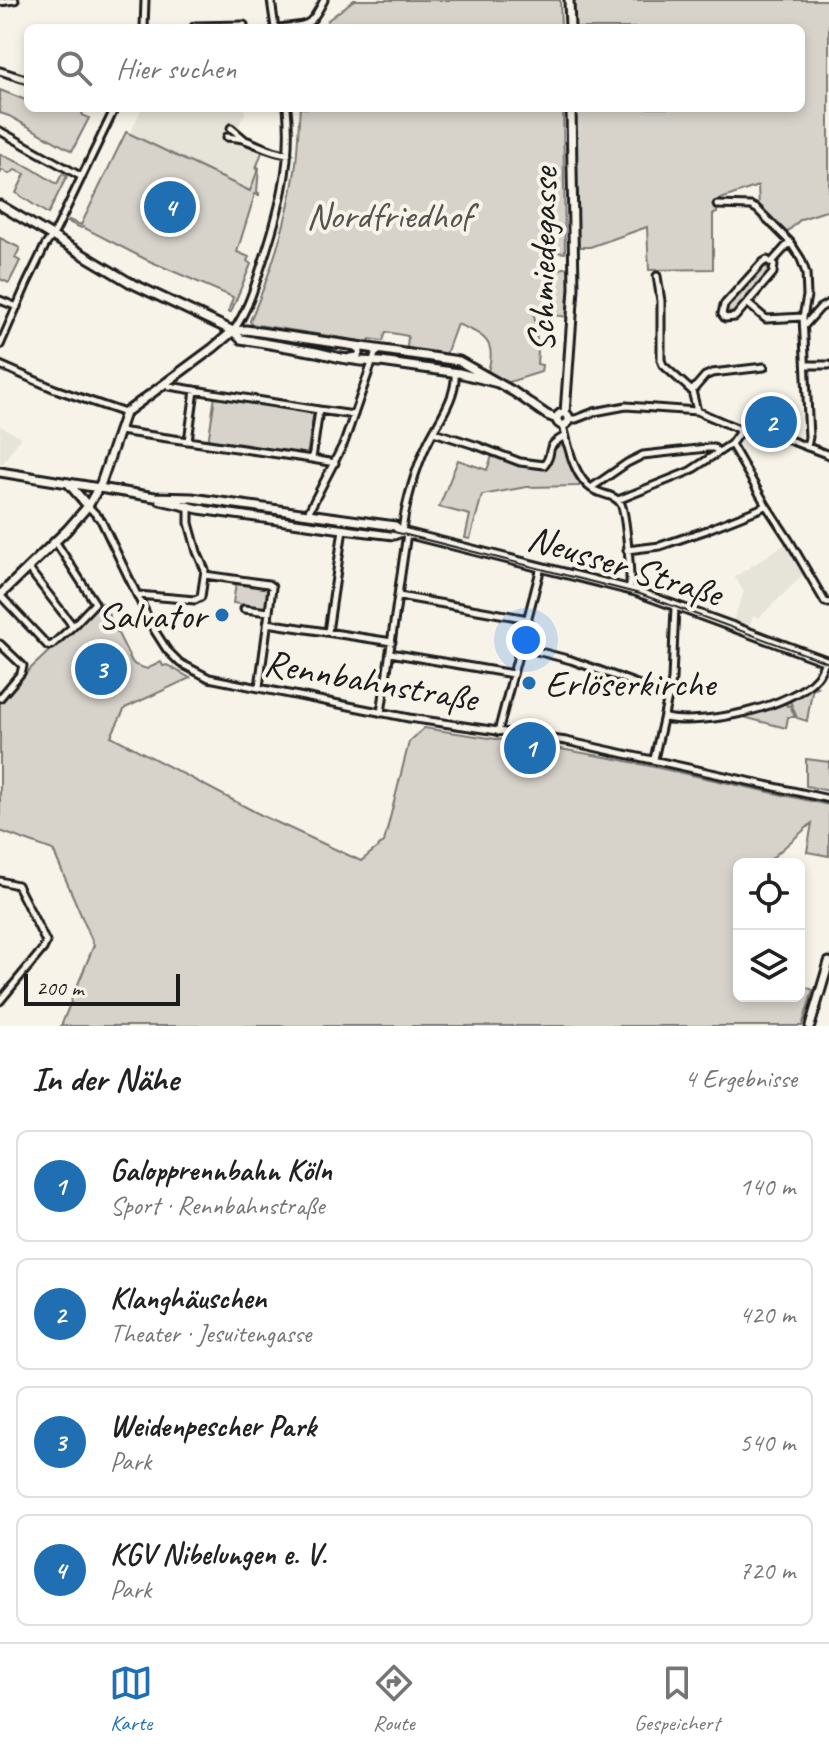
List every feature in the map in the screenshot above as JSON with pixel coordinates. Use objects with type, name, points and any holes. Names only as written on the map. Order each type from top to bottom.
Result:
[{"type":"main road","points":[[569,0],[570,24]]},
{"type":"main road","name":"Schmiedegasse","points":[[563,419],[574,288],[571,112]]},
{"type":"main road","points":[[0,205],[129,282],[233,331],[241,339],[341,358],[457,373],[498,383]]},
{"type":"main road","points":[[0,595],[88,506],[99,488],[125,413],[233,331],[246,330],[459,361],[547,415],[563,419]]},
{"type":"main road","points":[[106,469],[120,492]]},
{"type":"main road","name":"Neusser Straße","points":[[0,472],[155,497],[192,498],[395,526],[405,533],[630,590],[827,661]]},
{"type":"main road","points":[[68,483],[88,506]]},
{"type":"main road","name":"Neusser Straße","points":[[155,497],[189,507],[343,529],[394,535],[405,533]]},
{"type":"main road","points":[[810,1026],[829,962]]},
{"type":"street","points":[[0,2],[15,0]]},
{"type":"street","points":[[144,24],[145,0]]},
{"type":"street","points":[[271,0],[276,24]]},
{"type":"street","points":[[307,24],[312,22],[324,0]]},
{"type":"street","points":[[0,71],[24,79]]},
{"type":"street","points":[[0,345],[113,112]]},
{"type":"street","points":[[233,331],[252,294],[279,208],[288,154],[287,112]]},
{"type":"street","points":[[231,128],[263,148],[288,154]]},
{"type":"street","points":[[0,131],[82,177]]},
{"type":"street","points":[[227,137],[245,139]]},
{"type":"street","points":[[717,205],[755,208],[790,242],[804,267],[807,284],[803,317],[807,447]]},
{"type":"street","points":[[772,262],[790,242]]},
{"type":"street","points":[[767,260],[772,262],[775,267],[773,273],[747,303],[733,317],[727,318],[722,314],[724,305],[762,263],[767,260]]},
{"type":"street","points":[[657,276],[661,301],[661,360],[692,391],[697,411]]},
{"type":"street","points":[[0,300],[17,307]]},
{"type":"street","points":[[806,301],[813,308],[820,308]]},
{"type":"street","points":[[747,303],[764,319],[803,317]]},
{"type":"street","points":[[804,327],[820,308],[829,303]]},
{"type":"street","points":[[341,358],[360,354],[350,344]]},
{"type":"street","points":[[363,346],[371,355],[372,362]]},
{"type":"street","points":[[308,513],[335,463],[375,354],[384,349]]},
{"type":"street","points":[[381,713],[399,596],[406,508],[429,439],[462,366],[459,361]]},
{"type":"street","points":[[0,365],[55,389],[125,413]]},
{"type":"street","points":[[806,365],[829,365]]},
{"type":"street","points":[[692,391],[705,376],[712,373],[764,367]]},
{"type":"street","points":[[166,383],[169,386],[354,415]]},
{"type":"street","points":[[188,441],[195,390]]},
{"type":"street","points":[[563,419],[576,419],[626,406],[697,411],[741,430],[784,438],[829,455]]},
{"type":"street","points":[[312,459],[319,410]]},
{"type":"street","name":"Schmiedegasse","points":[[563,419],[565,436],[579,475],[591,488]]},
{"type":"street","points":[[618,500],[690,471],[731,444],[741,430]]},
{"type":"street","points":[[118,431],[335,463]]},
{"type":"street","points":[[434,432],[520,462],[544,465],[553,442],[565,436]]},
{"type":"street","points":[[731,444],[825,602],[829,603]]},
{"type":"street","points":[[591,488],[643,455],[707,448],[718,452]]},
{"type":"street","points":[[591,488],[618,500],[624,512],[630,590]]},
{"type":"street","points":[[138,595],[198,600],[202,595],[205,567],[189,523],[192,498]]},
{"type":"street","points":[[316,499],[320,515]]},
{"type":"street","points":[[627,550],[660,546],[766,505]]},
{"type":"street","name":"Rennbahnstraße","points":[[88,506],[101,520],[153,628],[175,660],[209,679],[381,713],[566,741],[829,799]]},
{"type":"street","points":[[328,632],[343,529]]},
{"type":"street","points":[[0,595],[48,646],[73,626],[95,603],[55,541]]},
{"type":"street","points":[[498,732],[541,567]]},
{"type":"street","points":[[28,568],[73,626]]},
{"type":"street","points":[[205,575],[272,587],[259,687]]},
{"type":"street","points":[[399,596],[528,619]]},
{"type":"street","points":[[654,759],[670,696],[675,606]]},
{"type":"street","points":[[244,609],[269,612]]},
{"type":"street","points":[[267,623],[392,642]]},
{"type":"street","points":[[0,644],[23,666],[21,673],[1,693]]},
{"type":"street","points":[[521,647],[571,660],[670,696]]},
{"type":"street","points":[[390,653],[513,674]]},
{"type":"street","points":[[665,718],[695,721],[773,705],[811,684],[827,661]]},
{"type":"street","points":[[0,881],[17,885],[46,942],[0,1001]]},
{"type":"shaded area","points":[[140,112],[245,112],[231,141],[261,152],[250,191],[130,134]]},
{"type":"shaded area","points":[[0,426],[21,437],[3,463],[0,463]]},
{"type":"shaded area","points":[[785,544],[804,574],[759,618],[753,616],[749,627],[733,620],[744,592],[735,577]]},
{"type":"green space","points":[[354,0],[560,0],[561,24],[326,24]]},
{"type":"green space","points":[[574,0],[829,0],[829,210],[801,219],[785,234],[759,207],[758,186],[718,200],[717,213],[713,214],[713,269],[649,270],[647,227],[590,247],[576,247],[574,112],[805,112],[805,24],[574,24]]},
{"type":"green space","points":[[0,90],[24,99],[24,112],[83,112],[82,115],[89,118],[72,151],[0,113]]},
{"type":"green space","name":"Nordfriedhof","points":[[300,112],[563,112],[565,253],[556,252],[549,265],[555,270],[569,267],[569,317],[534,313],[537,364],[542,365],[541,372],[506,383],[487,374],[491,354],[487,341],[457,324],[446,354],[407,348],[408,336],[386,332],[383,341],[370,339],[368,342],[251,324],[283,228],[296,163]]},
{"type":"green space","points":[[126,132],[250,191],[258,169],[256,168],[262,152],[257,166],[259,168],[259,195],[255,194],[237,252],[249,257],[247,261],[251,264],[231,312],[228,312],[233,297],[68,222],[81,225]]},
{"type":"green space","points":[[0,154],[57,184],[62,174],[67,176],[48,214],[16,193],[25,174],[15,170],[9,174],[2,170],[0,174]]},
{"type":"green space","points":[[0,238],[20,248],[15,258],[20,261],[9,283],[0,279]]},
{"type":"green space","points":[[763,264],[772,272],[735,315],[728,316],[724,313],[726,306]]},
{"type":"green space","points":[[215,396],[314,410],[307,456],[208,443]]},
{"type":"green space","points":[[561,444],[569,454],[579,486],[526,487],[482,495],[470,539],[465,538],[470,515],[439,507],[458,460],[487,470],[492,456],[520,465],[542,467],[549,465],[554,450]]},
{"type":"green space","points":[[236,583],[267,588],[267,605],[263,608],[233,603]]},
{"type":"green space","points":[[103,603],[135,665],[147,669],[161,662],[163,666],[167,665],[190,678],[125,708],[111,736],[263,816],[361,861],[384,842],[409,742],[424,728],[617,759],[829,805],[829,856],[807,852],[812,823],[772,858],[733,858],[733,1002],[805,1002],[805,987],[813,990],[802,1026],[61,1026],[94,945],[53,850],[0,831],[0,703],[29,670]]},
{"type":"green space","points":[[813,686],[817,687],[812,691],[807,721],[797,718],[790,701]]},
{"type":"green space","points":[[789,702],[786,704],[790,705],[795,717],[788,717],[786,728],[743,717]]},
{"type":"green space","points":[[806,759],[829,762],[829,791],[806,786]]},
{"type":"tram line","points":[[206,506],[394,532],[435,542],[640,594],[829,663]]},
{"type":"place","name":"KGV Nibelungen e. V.","points":[[170,207]]},
{"type":"place","name":"Klanghäuschen","points":[[771,422]]},
{"type":"place","name":"Salvator","points":[[222,615]]},
{"type":"place","name":"Weidenpescher Park","points":[[101,669]]},
{"type":"place","name":"Erlöserkirche","points":[[529,683]]},
{"type":"place","name":"Galopprennbahn Köln","points":[[530,748]]}]
